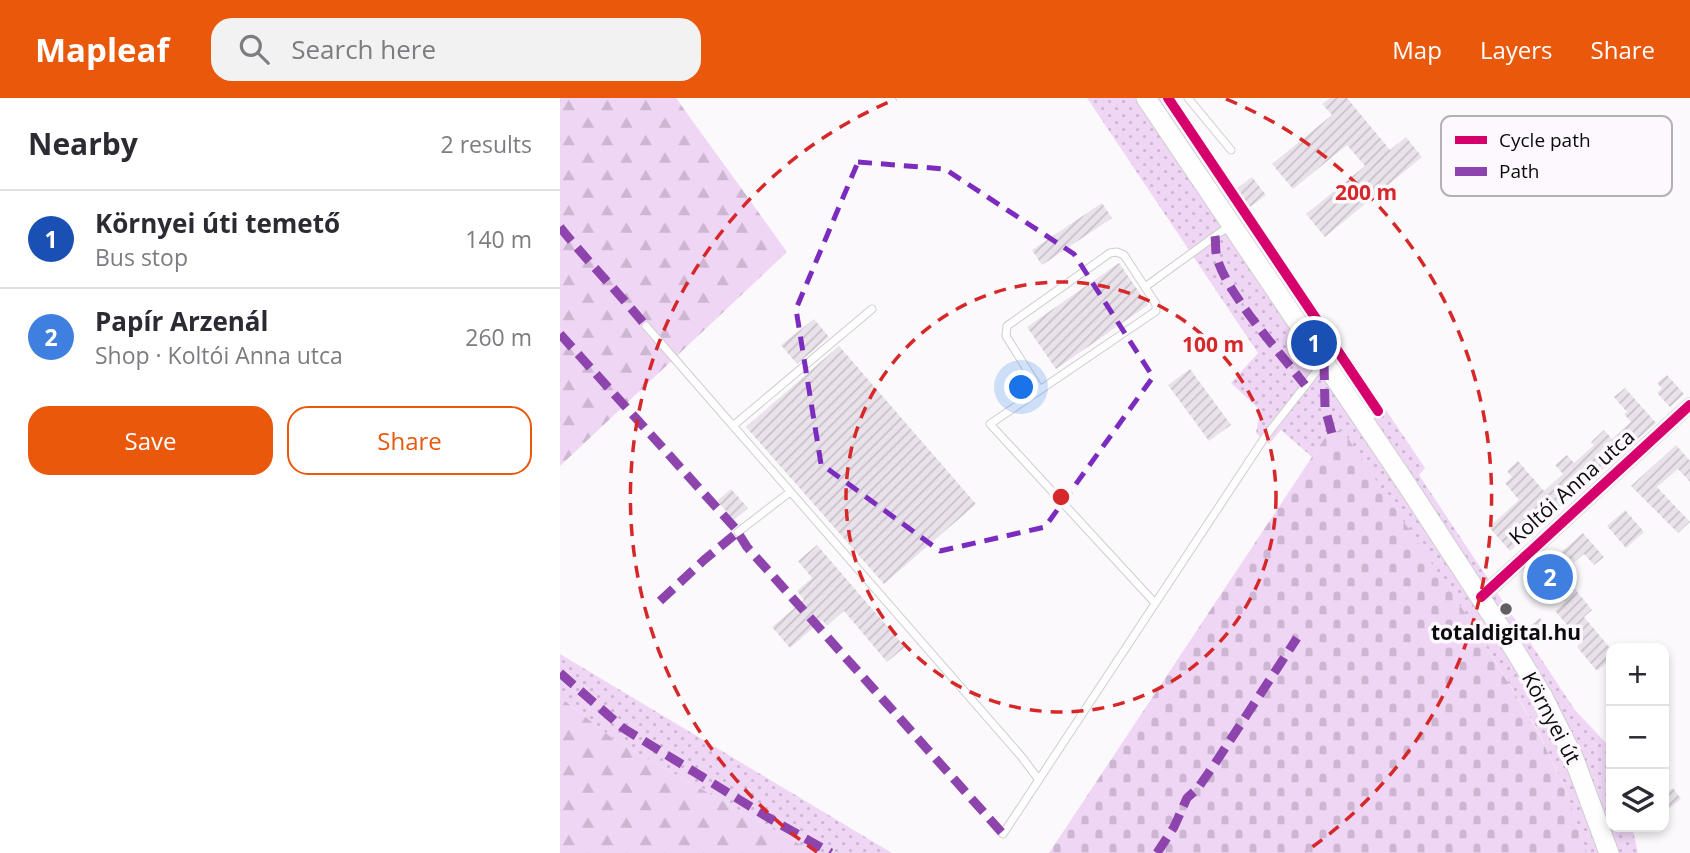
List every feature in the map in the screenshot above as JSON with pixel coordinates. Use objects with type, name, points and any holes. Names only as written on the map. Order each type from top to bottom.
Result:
[{"type":"main road","name":"Környei út","points":[[1146,98],[1324,362],[1371,416],[1407,485],[1543,697],[1582,778],[1609,853]]},
{"type":"street","name":"Koltói Anna utca","points":[[1480,597],[1690,405]]},
{"type":"lane","points":[[1188,98],[1231,150]]},
{"type":"lane","points":[[1145,287],[1231,225]]},
{"type":"lane","points":[[1040,390],[1006,336],[1007,326],[1110,253],[1124,255],[1156,304],[1156,311],[1040,390],[990,424],[1155,603]]},
{"type":"lane","points":[[734,425],[872,309]]},
{"type":"lane","points":[[646,326],[1021,755],[1039,780]]},
{"type":"lane","points":[[1003,834],[1265,437],[1324,362]]},
{"type":"lane","points":[[738,532],[790,492]]},
{"type":"highlighted area","points":[[858,162],[945,169],[1074,254],[1153,377],[1045,527],[940,551],[821,464],[796,309]]},
{"type":"green space","points":[[560,98],[676,98],[787,252],[560,466]]},
{"type":"green space","points":[[1087,98],[1168,98],[1271,257],[1279,264],[1289,266],[1425,468],[1419,475],[1575,710],[1606,743],[1606,832],[1633,832],[1638,853],[1587,853],[1566,790],[1536,727],[1465,613],[1324,439],[1312,457],[1281,430],[1269,444],[1256,433],[1260,410],[1231,383],[1258,353]]},
{"type":"green space","points":[[1337,431],[1343,431],[1465,613],[1536,728],[1566,790],[1587,853],[1049,853],[1324,439]]},
{"type":"green space","points":[[560,654],[892,853],[815,853],[616,741],[560,697]]},
{"type":"green space","points":[[560,697],[616,741],[815,853],[560,853]]},
{"type":"building","points":[[1330,98],[1347,98],[1390,150],[1406,137],[1422,157],[1325,237],[1306,214],[1365,166],[1347,145],[1293,189],[1272,164],[1332,115],[1322,104]]},
{"type":"building","points":[[1252,177],[1266,195],[1246,210],[1232,192]]},
{"type":"building","points":[[1102,203],[1112,218],[1042,265],[1032,250]]},
{"type":"building","points":[[1119,263],[1148,305],[1056,369],[1027,327]]},
{"type":"building","points":[[814,319],[829,337],[797,364],[781,345]]},
{"type":"building","points":[[839,346],[976,504],[884,584],[746,427]]},
{"type":"building","points":[[1190,369],[1231,425],[1209,441],[1168,385]]},
{"type":"building","points":[[1667,375],[1684,394],[1670,407],[1657,393],[1662,388],[1657,383]]},
{"type":"building","points":[[1625,388],[1656,423],[1510,551],[1489,527],[1519,500],[1505,483],[1512,477],[1507,471],[1518,461],[1544,491],[1563,474],[1555,465],[1567,455],[1574,463],[1594,445],[1591,442],[1604,430],[1612,439],[1631,422],[1624,414],[1627,412],[1614,397]]},
{"type":"building","points":[[1676,445],[1690,461],[1690,482],[1678,469],[1657,487],[1690,522],[1678,533],[1631,486]]},
{"type":"building","points":[[731,489],[748,508],[734,520],[717,501]]},
{"type":"building","points":[[1625,510],[1644,532],[1626,548],[1607,526]]},
{"type":"building","points":[[1583,533],[1604,557],[1594,565],[1584,554],[1562,573],[1592,610],[1584,617],[1606,643],[1606,663],[1597,671],[1577,647],[1582,642],[1555,611],[1565,602],[1549,583],[1544,587],[1536,578],[1539,575],[1535,570],[1548,558],[1551,561]]},
{"type":"building","points":[[817,545],[905,647],[887,662],[844,611],[827,626],[822,620],[790,648],[772,627],[804,600],[797,591],[812,578],[798,561]]},
{"type":"building","points":[[1540,618],[1548,628],[1539,636],[1530,626]]},
{"type":"building","points":[[1673,788],[1681,799],[1669,809],[1669,791]]},
{"type":"marked path","points":[[560,227],[646,326]]},
{"type":"marked path","points":[[1215,236],[1217,258],[1232,289],[1305,385]]},
{"type":"marked path","points":[[560,334],[735,528],[747,547],[1003,834]]},
{"type":"marked path","points":[[1324,362],[1325,408],[1332,434]]},
{"type":"marked path","points":[[660,601],[738,532]]},
{"type":"marked path","points":[[1157,853],[1174,827],[1187,798],[1198,788],[1214,765],[1297,638]]},
{"type":"marked path","points":[[560,673],[623,728],[831,853]]},
{"type":"cycle path","points":[[1168,98],[1378,411]]},
{"type":"cycle path","points":[[1481,597],[1690,405]]},
{"type":"place","name":"Környei úti temető","points":[[1314,343]]},
{"type":"place","name":"Papír Arzenál","points":[[1550,577]]},
{"type":"place","name":"totaldigital.hu","points":[[1506,609]]}]
